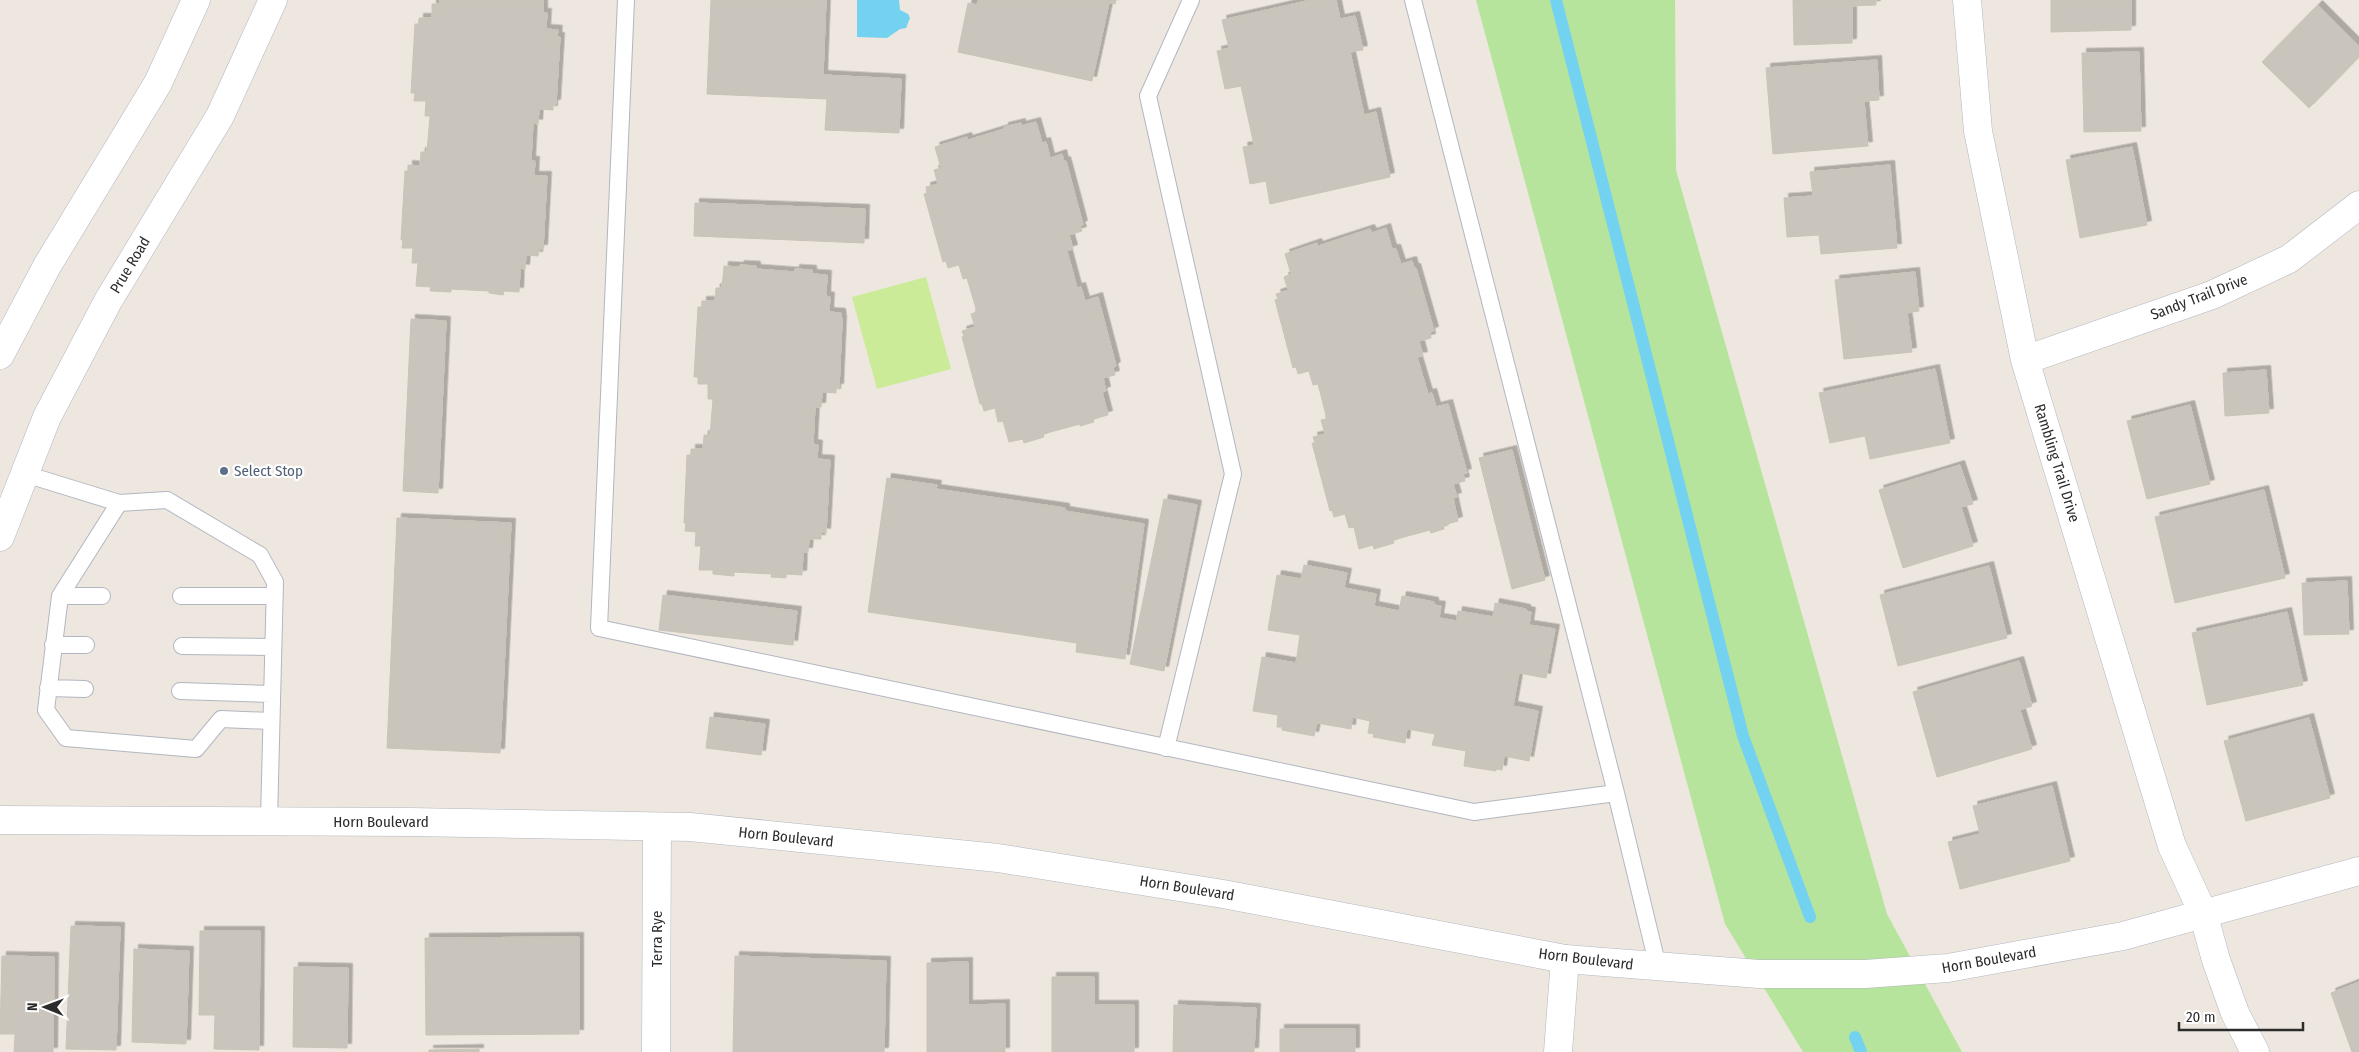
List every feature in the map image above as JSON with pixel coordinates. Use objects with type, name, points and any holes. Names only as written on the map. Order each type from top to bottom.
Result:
[{"type":"street","points":[[0,355],[47,266],[158,83],[196,0]]},
{"type":"street","name":"Prue Road","points":[[0,537],[47,417],[108,301],[220,116],[273,0]]},
{"type":"street","name":"Rambling Trail Drive","points":[[1967,0],[1978,131],[2025,360],[2172,846],[2203,913],[2216,960],[2235,1013],[2255,1052]]},
{"type":"street","name":"Sandy Trail Drive","points":[[2025,360],[2212,295],[2289,259],[2359,205]]},
{"type":"street","name":"Horn Boulevard","points":[[0,820],[269,821],[690,827],[998,858],[1223,894],[1565,959],[1759,974],[1865,974],[1948,968],[2123,936],[2359,871]]},
{"type":"street","name":"Terra Rye","points":[[656,1052],[657,826]]},
{"type":"street","points":[[1558,1052],[1565,959]]},
{"type":"lane","points":[[626,0],[599,628],[1474,812],[1616,793]]},
{"type":"lane","points":[[1166,748],[1233,474],[1148,96],[1191,0]]},
{"type":"lane","points":[[1413,0],[1616,793],[1658,967]]},
{"type":"lane","points":[[24,474],[119,503],[167,500],[260,555],[275,582],[270,720],[269,821]]},
{"type":"lane","points":[[119,503],[60,596],[46,710],[66,738],[196,748],[221,719],[270,720]]},
{"type":"lane","points":[[60,596],[102,596]]},
{"type":"lane","points":[[181,596],[274,596]]},
{"type":"lane","points":[[53,645],[86,645]]},
{"type":"lane","points":[[182,646],[273,647]]},
{"type":"lane","points":[[48,688],[85,689]]},
{"type":"lane","points":[[180,692],[272,694]]},
{"type":"green space","points":[[1476,0],[1675,0],[1676,170],[1887,914],[1962,1052],[1803,1052],[1725,924]]},
{"type":"green space","points":[[926,277],[951,369],[877,389],[852,297]]},
{"type":"water","points":[[857,0],[899,0],[900,10],[908,14],[910,18],[906,28],[900,29],[887,38],[857,37]]},
{"type":"building","points":[[440,0],[543,0],[543,13],[547,13],[546,29],[558,30],[557,37],[560,37],[556,104],[553,104],[553,110],[539,109],[538,124],[533,123],[531,161],[535,161],[534,176],[547,176],[543,249],[539,249],[538,256],[526,255],[525,269],[520,268],[519,292],[504,291],[503,295],[489,293],[489,291],[451,289],[451,292],[430,291],[431,287],[416,286],[418,263],[412,263],[413,248],[402,248],[405,171],[408,171],[408,165],[420,166],[421,152],[427,152],[430,116],[425,116],[426,101],[414,101],[415,93],[411,93],[415,24],[419,24],[419,18],[432,18],[432,4],[440,4]]},
{"type":"building","points":[[711,0],[826,0],[823,75],[901,79],[899,133],[825,130],[827,99],[707,94]]},
{"type":"building","points":[[978,0],[1116,0],[1115,4],[1109,3],[1092,81],[958,52],[968,3],[977,5]]},
{"type":"building","points":[[1311,0],[1336,0],[1340,19],[1355,16],[1363,50],[1350,52],[1364,115],[1376,112],[1390,177],[1270,204],[1266,181],[1250,184],[1243,147],[1254,145],[1241,86],[1225,89],[1217,51],[1229,48],[1222,20]]},
{"type":"building","points":[[1793,0],[1876,0],[1876,5],[1852,6],[1852,43],[1794,45]]},
{"type":"building","points":[[2051,0],[2131,0],[2131,30],[2051,32]]},
{"type":"building","points":[[2318,5],[2359,46],[2359,57],[2309,108],[2262,62]]},
{"type":"building","points":[[2139,52],[2141,131],[2084,132],[2082,53]]},
{"type":"building","points":[[1877,60],[1879,100],[1864,101],[1868,146],[1773,154],[1766,68]]},
{"type":"building","points":[[1036,122],[1042,143],[1046,142],[1050,158],[1062,154],[1064,162],[1066,161],[1083,225],[1080,226],[1082,231],[1069,235],[1073,249],[1067,251],[1077,288],[1081,287],[1085,301],[1098,297],[1116,366],[1113,368],[1115,375],[1103,378],[1106,391],[1102,392],[1108,415],[1093,419],[1094,422],[1043,434],[1044,437],[1024,443],[1023,439],[1009,442],[1003,421],[998,422],[995,408],[984,411],[982,404],[980,404],[962,337],[964,336],[962,331],[975,327],[971,314],[977,312],[967,278],[963,279],[959,265],[948,268],[946,261],[943,262],[924,194],[927,193],[926,187],[938,184],[934,170],[941,168],[935,147],[967,137],[968,140],[1004,129],[1004,127],[1021,123],[1021,126]]},
{"type":"building","points":[[2132,147],[2147,225],[2080,238],[2066,160]]},
{"type":"building","points":[[1890,165],[1897,248],[1821,254],[1819,235],[1787,237],[1784,198],[1813,196],[1810,172]]},
{"type":"building","points":[[695,203],[865,209],[864,243],[694,236]]},
{"type":"building","points":[[1386,228],[1392,249],[1396,249],[1401,264],[1412,261],[1414,268],[1416,268],[1434,331],[1430,332],[1431,338],[1419,341],[1423,356],[1417,357],[1428,394],[1432,393],[1436,407],[1448,404],[1467,473],[1463,474],[1465,481],[1453,484],[1457,497],[1453,498],[1458,521],[1443,525],[1444,529],[1431,533],[1430,530],[1393,540],[1394,543],[1374,549],[1373,545],[1359,549],[1354,527],[1349,528],[1345,514],[1334,517],[1332,510],[1330,511],[1312,443],[1315,443],[1313,437],[1325,434],[1321,420],[1327,419],[1318,384],[1313,385],[1309,371],[1298,374],[1296,367],[1293,368],[1275,300],[1278,299],[1276,294],[1288,290],[1284,277],[1291,274],[1285,254],[1317,243],[1318,246],[1370,229],[1372,233]]},
{"type":"building","points":[[740,265],[756,266],[756,269],[795,272],[795,269],[812,270],[812,274],[827,275],[826,296],[830,297],[829,312],[841,313],[839,388],[836,388],[836,393],[822,392],[821,407],[815,407],[813,444],[818,445],[817,459],[830,460],[826,533],[821,532],[821,539],[809,539],[808,552],[803,552],[802,575],[786,574],[786,578],[771,577],[772,574],[734,572],[734,576],[713,574],[713,570],[699,570],[701,546],[695,546],[696,532],[685,531],[687,455],[691,455],[691,449],[703,449],[704,435],[710,435],[713,399],[708,399],[708,384],[698,384],[698,377],[694,377],[698,307],[702,307],[702,301],[715,301],[716,288],[722,288],[724,266],[739,267]]},
{"type":"building","points":[[1915,272],[1919,311],[1907,313],[1912,352],[1844,359],[1835,280]]},
{"type":"building","points":[[411,319],[446,321],[438,493],[403,491]]},
{"type":"building","points":[[1935,369],[1950,443],[1870,459],[1865,436],[1830,443],[1819,393]]},
{"type":"building","points":[[2266,370],[2269,413],[2225,416],[2223,373]]},
{"type":"building","points":[[2190,405],[2210,484],[2147,499],[2127,421]]},
{"type":"building","points":[[1512,450],[1545,580],[1512,589],[1479,458]]},
{"type":"building","points":[[1960,465],[1973,504],[1961,507],[1973,546],[1903,568],[1879,490]]},
{"type":"building","points":[[887,478],[937,485],[936,489],[1065,508],[1065,511],[1144,524],[1125,659],[1076,652],[1077,643],[868,612]]},
{"type":"building","points":[[2264,490],[2285,578],[2175,603],[2155,517]]},
{"type":"building","points":[[1164,499],[1197,505],[1164,671],[1130,664]]},
{"type":"building","points":[[397,518],[511,523],[500,753],[387,748]]},
{"type":"building","points":[[1304,565],[1347,573],[1344,588],[1376,594],[1374,606],[1399,611],[1402,596],[1434,602],[1434,605],[1441,606],[1439,618],[1457,621],[1458,611],[1493,617],[1495,603],[1526,609],[1526,611],[1531,612],[1529,625],[1555,629],[1546,678],[1519,673],[1513,706],[1538,711],[1529,761],[1504,756],[1502,770],[1496,769],[1496,771],[1464,766],[1466,751],[1432,745],[1435,734],[1407,729],[1405,743],[1373,737],[1374,734],[1368,733],[1370,721],[1352,717],[1351,729],[1317,723],[1314,736],[1282,730],[1282,727],[1277,727],[1278,715],[1253,711],[1262,657],[1296,663],[1300,635],[1268,630],[1277,575],[1301,579]]},
{"type":"building","points":[[1989,566],[2007,638],[1898,666],[1880,595]]},
{"type":"building","points":[[2347,581],[2349,634],[2304,635],[2302,583]]},
{"type":"building","points":[[663,595],[797,611],[793,645],[659,630]]},
{"type":"building","points":[[2287,612],[2303,685],[2207,705],[2192,633]]},
{"type":"building","points":[[2019,661],[2032,706],[2020,710],[2032,749],[1937,777],[1913,692]]},
{"type":"building","points":[[710,717],[765,724],[761,755],[706,748]]},
{"type":"building","points":[[2309,718],[2330,798],[2246,821],[2224,741]]},
{"type":"building","points":[[2052,786],[2070,861],[1960,889],[1948,842],[1980,834],[1973,806]]},
{"type":"building","points":[[71,926],[120,927],[116,1050],[66,1049]]},
{"type":"building","points":[[200,931],[260,931],[259,1050],[214,1049],[215,1015],[199,1015]]},
{"type":"building","points":[[579,937],[579,1034],[426,1035],[425,938]]},
{"type":"building","points":[[134,949],[189,951],[186,1044],[132,1042]]},
{"type":"building","points":[[2,956],[54,957],[53,1052],[14,1052],[15,1034],[0,1034]]},
{"type":"building","points":[[735,956],[886,961],[884,1052],[733,1052]]},
{"type":"building","points":[[968,962],[968,1005],[1005,1004],[1005,1052],[927,1052],[927,963]]},
{"type":"building","points":[[294,967],[348,968],[347,1048],[293,1047]]},
{"type":"building","points":[[1052,977],[1094,977],[1094,1005],[1134,1005],[1134,1052],[1052,1052]]},
{"type":"building","points":[[2359,982],[2359,1052],[2352,1052],[2331,993]]},
{"type":"building","points":[[1174,1005],[1256,1008],[1254,1052],[1173,1052]]},
{"type":"building","points":[[1280,1029],[1355,1029],[1355,1052],[1280,1052]]},
{"type":"building","points":[[479,1049],[479,1052],[429,1052],[429,1050]]},
{"type":"waterway","points":[[1556,0],[1743,736],[1810,917]]},
{"type":"waterway","points":[[1855,1037],[1861,1052]]},
{"type":"place","name":"Select Stop","points":[[224,471]]}]
